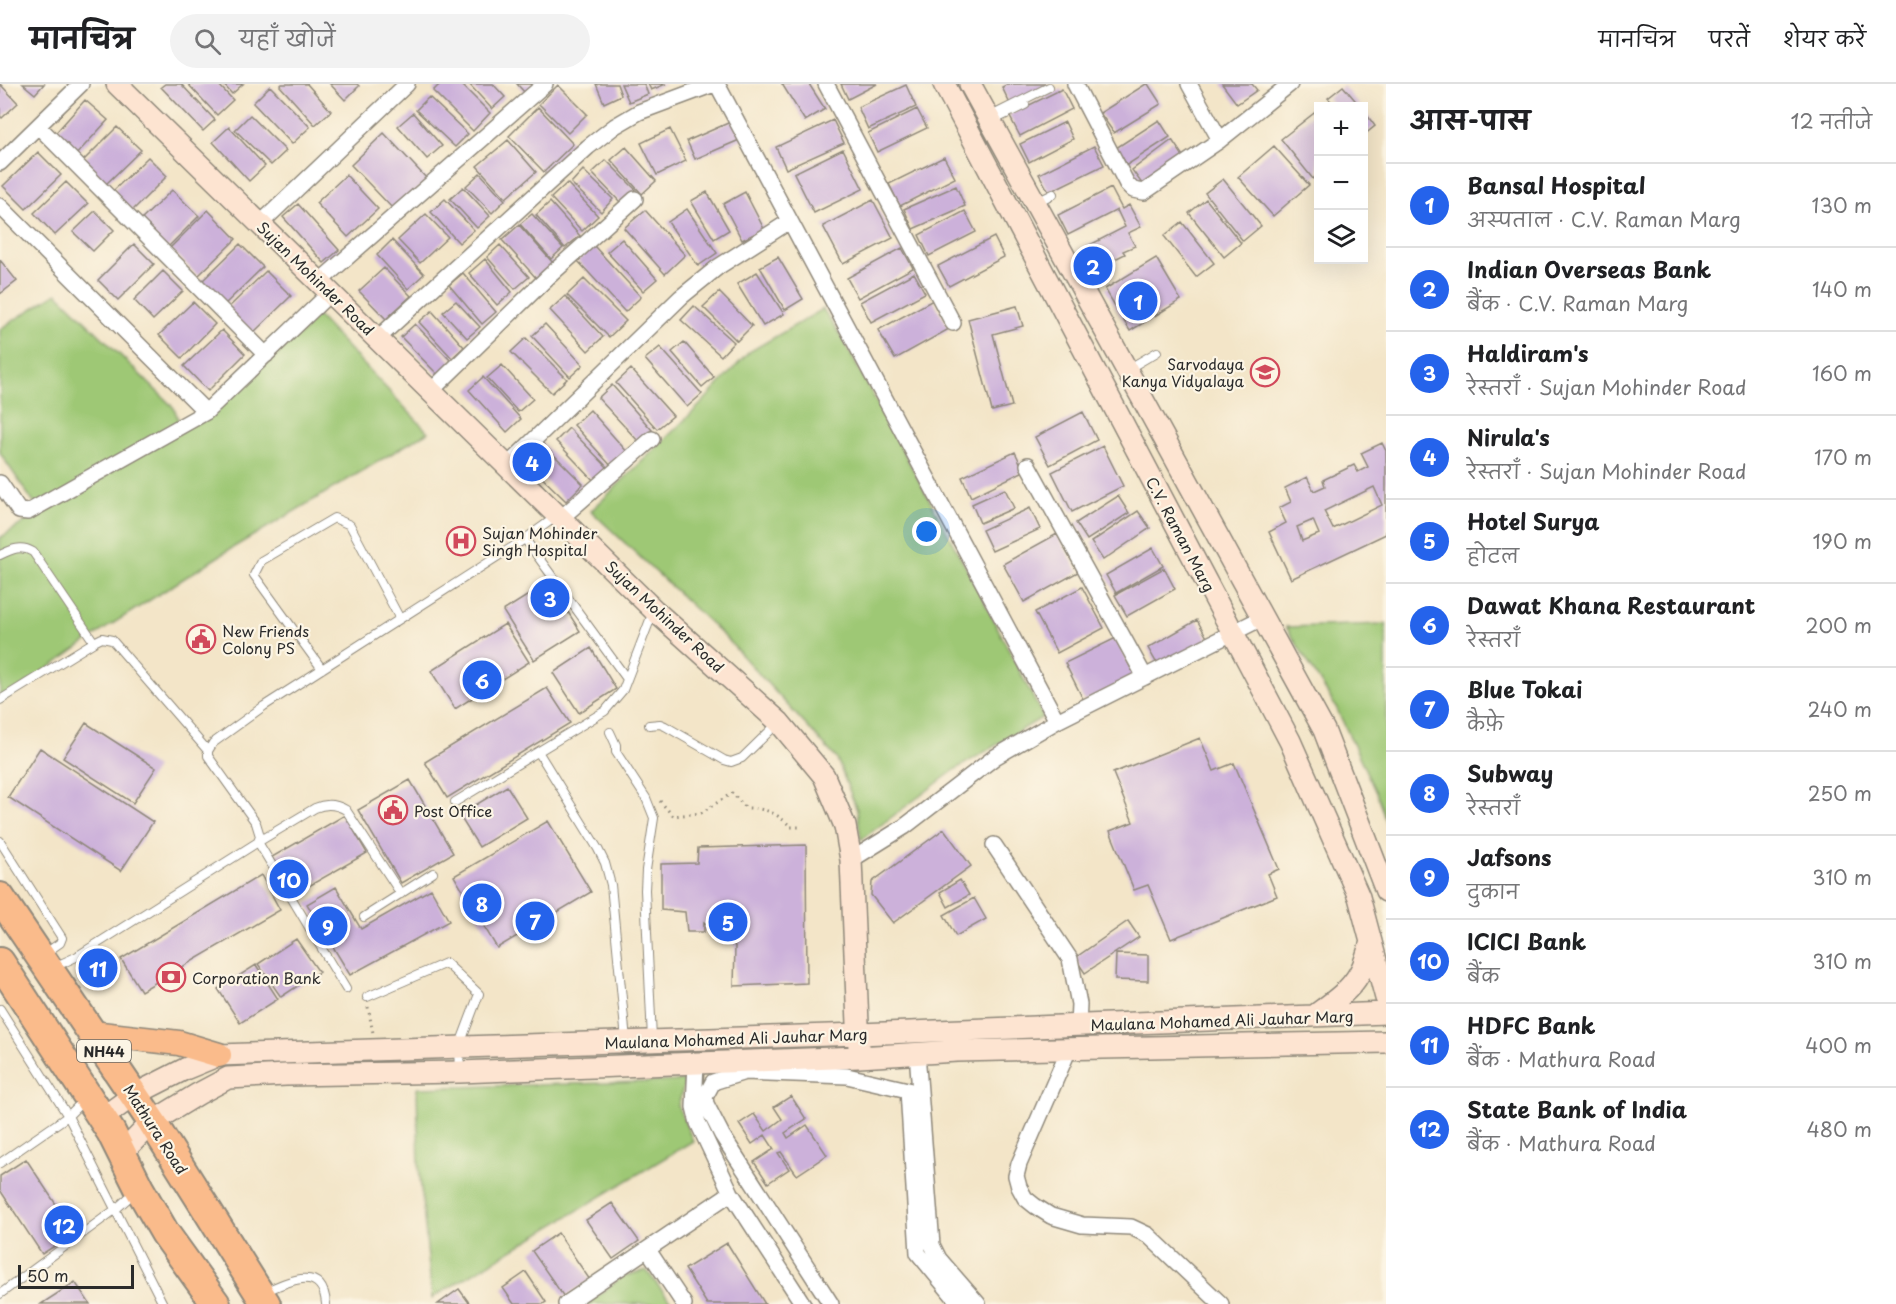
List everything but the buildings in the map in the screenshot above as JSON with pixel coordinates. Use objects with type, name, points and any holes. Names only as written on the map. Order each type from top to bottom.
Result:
[{"type":"highway","name":"Mathura Road","points":[[0,897],[152,1122],[263,1299]]},
{"type":"highway","name":"NH44","points":[[0,962],[95,1107],[165,1233],[216,1304]]},
{"type":"highway","points":[[165,1233],[192,1304]]},
{"type":"main road","name":"C.V. Raman Marg","points":[[944,84],[1299,762],[1359,897],[1386,998]]},
{"type":"main road","name":"C.V. Raman Marg","points":[[970,84],[990,120],[1044,198],[1127,370],[1324,730],[1386,891]]},
{"type":"main road","name":"Sujan Mohinder Road","points":[[119,85],[654,610],[757,700],[779,722],[824,776],[845,826],[851,860],[859,1057]]},
{"type":"main road","points":[[1314,1016],[1353,983],[1360,972],[1371,942]]},
{"type":"main road","name":"Maulana Mohamed Ali Jauhar Marg","points":[[95,1107],[134,1095],[185,1069],[219,1055],[859,1034],[1386,1013]]},
{"type":"main road","points":[[92,1033],[179,1043],[219,1055]]},
{"type":"main road","name":"Maulana Mohamed Ali Jauhar Marg","points":[[122,1153],[152,1122],[228,1078],[460,1072],[917,1053],[1386,1042]]},
{"type":"street","points":[[0,164],[81,84]]},
{"type":"street","points":[[260,224],[407,84]]},
{"type":"street","points":[[0,483],[19,512],[28,512],[206,412],[266,354],[325,287],[545,84]]},
{"type":"street","points":[[377,339],[588,147],[615,126],[639,112],[716,84],[1057,721]]},
{"type":"street","points":[[826,84],[953,322]]},
{"type":"street","points":[[1075,84],[1127,184],[1139,192],[1147,191],[1220,140],[1290,84]]},
{"type":"street","points":[[1189,84],[1220,140]]},
{"type":"street","points":[[38,126],[266,354]]},
{"type":"street","points":[[431,391],[540,285],[635,199]]},
{"type":"street","points":[[0,206],[206,412]]},
{"type":"street","points":[[507,466],[681,297],[718,267],[790,220]]},
{"type":"street","points":[[560,517],[652,439]]},
{"type":"street","points":[[1028,465],[1145,677]]},
{"type":"street","points":[[851,860],[904,827],[995,758],[1057,721],[1262,618]]},
{"type":"street","points":[[994,844],[1070,959],[1079,1004],[1077,1025]]},
{"type":"street","points":[[1069,1049],[1019,1164],[1016,1176],[1025,1198],[1051,1216],[1082,1225],[1131,1227],[1149,1235],[1221,1304]]},
{"type":"street","points":[[917,1053],[932,1245],[939,1259],[978,1304]]},
{"type":"street","points":[[696,1063],[694,1107],[698,1123],[731,1193],[803,1304]]},
{"type":"street","points":[[831,1304],[722,1136],[706,1104],[705,1097],[713,1082],[745,1072],[847,1076],[908,1090],[918,1253],[960,1304]]},
{"type":"street","points":[[566,1304],[731,1193]]},
{"type":"street","points":[[648,1250],[684,1304]]},
{"type":"lane","points":[[990,120],[1049,87]]},
{"type":"lane","points":[[990,120],[1032,101]]},
{"type":"lane","points":[[1127,370],[1157,352]]},
{"type":"lane","points":[[208,751],[213,743],[247,718],[560,517]]},
{"type":"lane","points":[[322,669],[254,575],[261,561],[334,518],[350,525],[400,619]]},
{"type":"lane","points":[[525,539],[627,679]]},
{"type":"lane","points":[[0,555],[17,548],[33,552],[94,642]]},
{"type":"lane","points":[[455,802],[605,711],[623,690],[654,610]]},
{"type":"lane","points":[[0,700],[94,642],[102,638],[112,640],[208,751],[208,756],[256,824],[260,836],[258,843],[346,989]]},
{"type":"lane","points":[[650,725],[665,726],[731,762],[742,758],[779,722]]},
{"type":"lane","points":[[610,732],[616,745],[616,752],[651,807],[654,818],[645,890],[652,1040]]},
{"type":"lane","points":[[539,753],[605,863],[611,885],[626,1041]]},
{"type":"lane","points":[[44,963],[76,957],[323,805],[339,806],[346,810],[401,894]]},
{"type":"lane","points":[[0,841],[62,938],[60,944],[44,963]]},
{"type":"lane","points":[[364,917],[433,873]]},
{"type":"lane","points":[[367,997],[446,963],[479,994],[459,1047],[460,1072]]},
{"type":"lane","points":[[0,1009],[68,1116],[163,1304]]},
{"type":"lane","points":[[0,1163],[68,1116],[95,1107]]},
{"type":"lane","points":[[0,1294],[116,1209],[140,1188]]},
{"type":"lane","points":[[263,1299],[293,1280],[309,1278],[323,1291],[326,1304]]},
{"type":"path","points":[[659,800],[673,816],[701,813],[732,792],[746,808],[761,808],[782,817],[791,826],[803,827]]},
{"type":"green space","points":[[57,293],[174,408],[180,424],[208,407],[310,308],[428,432],[224,553],[112,624],[0,702],[0,538],[40,512],[0,453],[0,329]]},
{"type":"green space","points":[[823,309],[842,338],[984,601],[1043,717],[956,769],[861,840],[857,810],[837,759],[725,637],[591,511],[699,406],[749,352]]},
{"type":"green space","points":[[1386,624],[1386,823],[1378,797],[1336,707],[1286,627]]},
{"type":"green space","points":[[685,1081],[678,1106],[693,1141],[432,1298],[419,1168],[417,1088]]},
{"type":"green space","points":[[646,1270],[673,1304],[587,1304],[622,1277]]},
{"type":"place","name":"Indian Overseas Bank","points":[[1093,266]]},
{"type":"place","name":"Bansal Hospital","points":[[1138,301]]},
{"type":"place","name":"Sarvodaya Kanya Vidyalaya","points":[[1265,372]]},
{"type":"place","name":"Nirula's","points":[[532,462]]},
{"type":"place","name":"Sujan Mohinder Singh Hospital","points":[[461,541]]},
{"type":"place","name":"Haldiram's","points":[[550,598]]},
{"type":"place","name":"New Friends Colony PS","points":[[201,639]]},
{"type":"place","name":"Dawat Khana Restaurant","points":[[482,680]]},
{"type":"place","name":"Post Office","points":[[393,810]]},
{"type":"place","name":"ICICI Bank","points":[[289,879]]},
{"type":"place","name":"Subway","points":[[482,903]]},
{"type":"place","name":"Blue Tokai","points":[[535,921]]},
{"type":"place","name":"Hotel Surya","points":[[728,922]]},
{"type":"place","name":"Jafsons","points":[[328,926]]},
{"type":"place","name":"HDFC Bank","points":[[98,968]]},
{"type":"place","name":"Corporation Bank","points":[[171,977]]},
{"type":"place","name":"State Bank of India","points":[[64,1225]]}]
